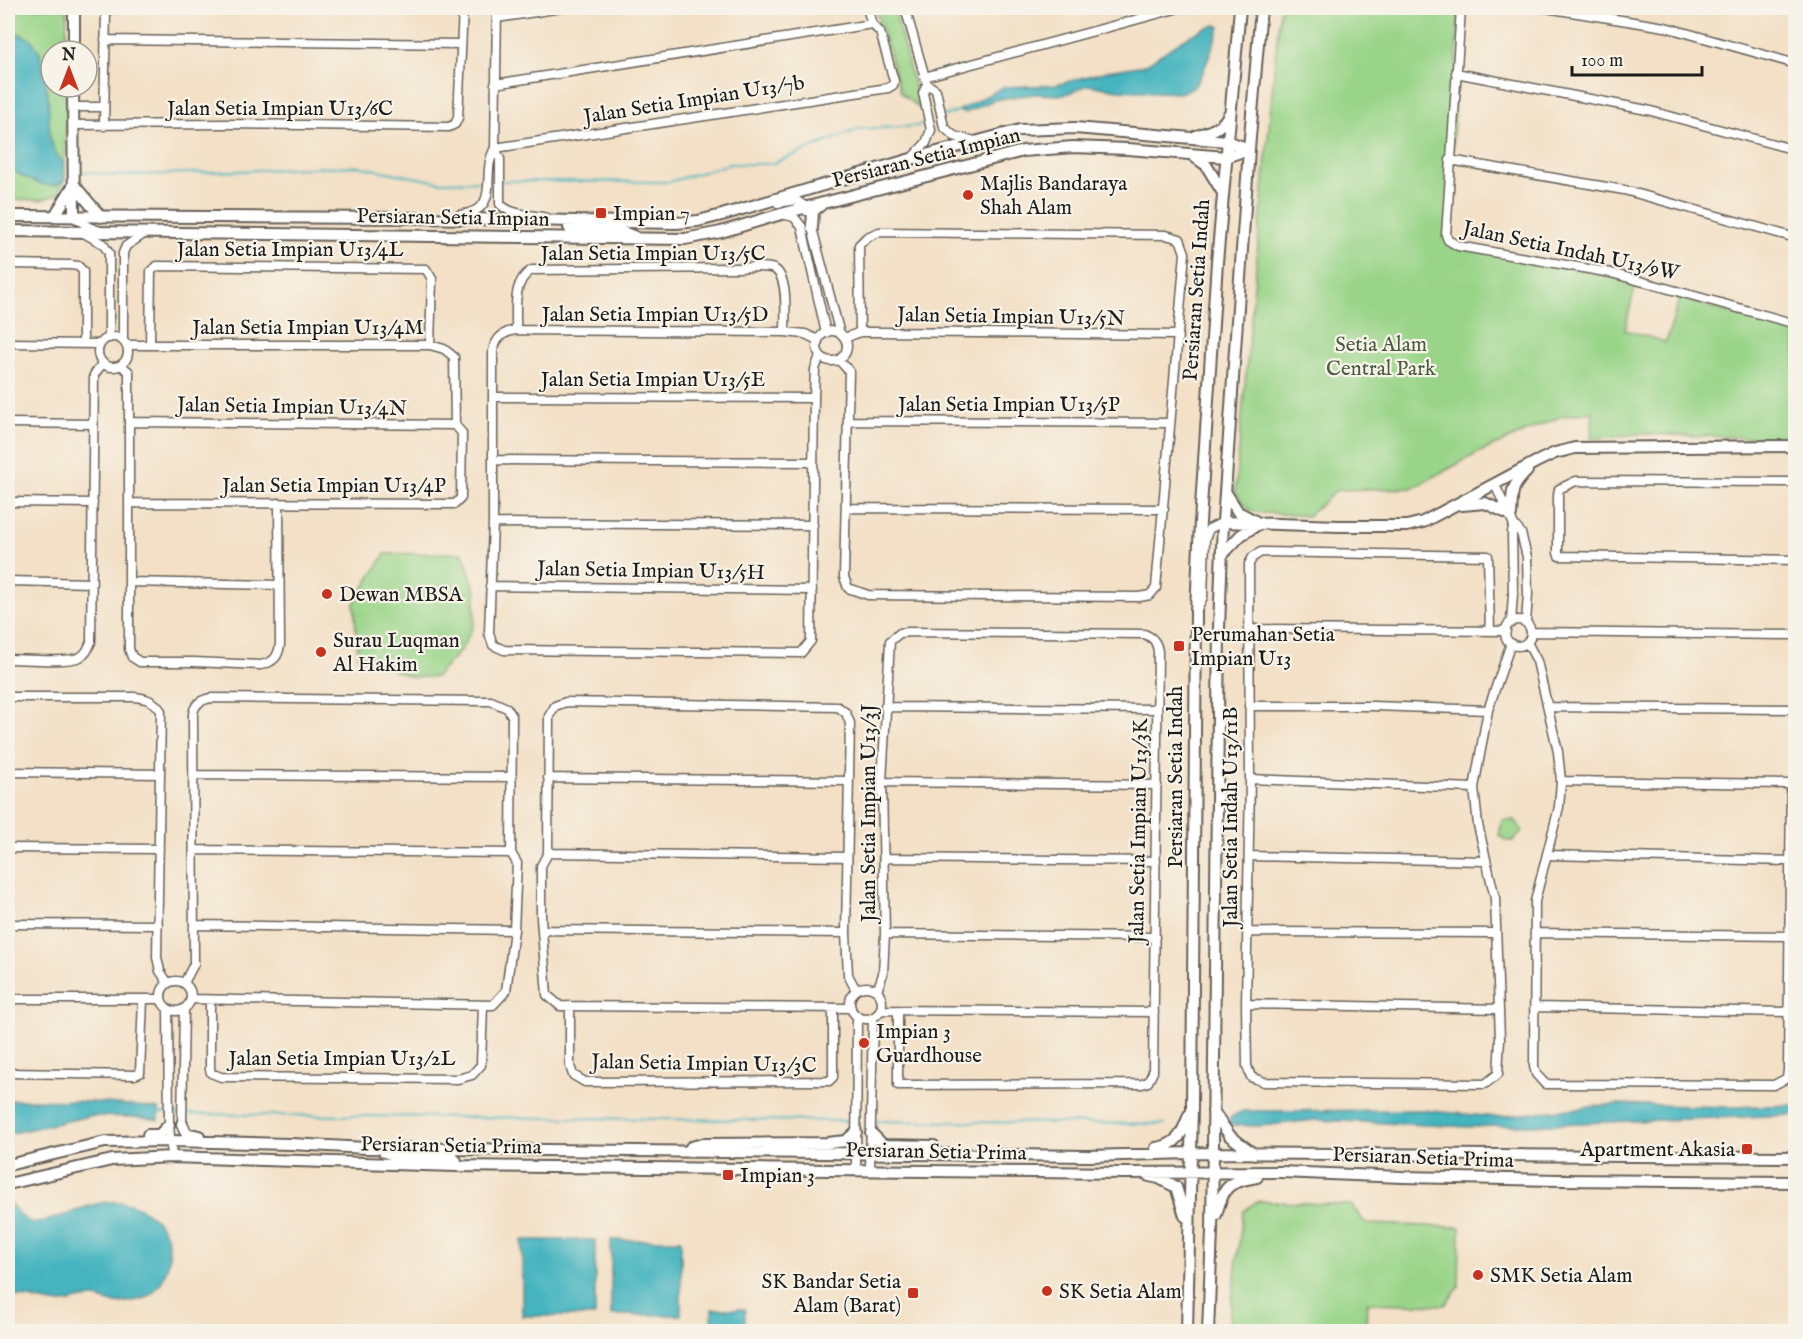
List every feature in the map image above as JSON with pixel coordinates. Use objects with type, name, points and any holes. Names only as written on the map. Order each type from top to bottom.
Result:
[{"type":"street","points":[[74,8],[74,39]]},
{"type":"street","points":[[104,126],[106,8]]},
{"type":"street","points":[[105,40],[460,44],[463,8]]},
{"type":"street","points":[[497,8],[495,148],[500,159],[500,204],[505,209],[517,213],[534,214],[562,221]]},
{"type":"street","points":[[497,18],[561,8]]},
{"type":"street","points":[[495,84],[872,24],[867,8]]},
{"type":"street","points":[[905,8],[926,81],[923,93],[931,130],[926,143],[910,159]]},
{"type":"street","points":[[926,81],[1179,8]]},
{"type":"street","name":"Persiaran Setia Indah","points":[[1187,1332],[1192,1107],[1196,612],[1202,487],[1223,193],[1240,8]]},
{"type":"street","name":"Persiaran Setia Indah","points":[[1208,1332],[1212,1231],[1219,628],[1223,522],[1249,149],[1262,8]]},
{"type":"street","points":[[1461,8],[1450,160],[1624,190],[1796,238]]},
{"type":"street","points":[[1546,8],[1665,27],[1796,64]]},
{"type":"street","name":"Jalan Setia Impian U13/7b","points":[[495,148],[888,88],[893,85],[894,81],[880,32],[872,24]]},
{"type":"street","name":"Jalan Setia Impian U13/6C","points":[[73,125],[230,124],[449,127],[455,124],[458,118],[460,44]]},
{"type":"street","points":[[1456,74],[1647,110],[1796,150]]},
{"type":"street","points":[[926,81],[936,90],[944,127],[954,136],[975,141]]},
{"type":"street","points":[[73,99],[74,217],[104,232]]},
{"type":"street","points":[[73,107],[104,107]]},
{"type":"street","points":[[1190,138],[1215,130],[1225,123],[1230,112]]},
{"type":"street","name":"Persiaran Setia Impian","points":[[8,216],[419,218],[676,223],[722,215],[910,159],[1020,130],[1076,128],[1227,141],[1249,149]]},
{"type":"street","name":"Persiaran Setia Impian","points":[[8,231],[685,239],[721,232],[806,207],[1023,150],[1073,147],[1226,157],[1249,149]]},
{"type":"street","points":[[419,218],[471,213],[483,206],[488,198],[489,158],[495,148]]},
{"type":"street","points":[[1190,154],[1206,165],[1223,193]]},
{"type":"street","name":"Jalan Setia Indah U13/9W","points":[[1450,160],[1446,235],[1448,240],[1458,246],[1611,273],[1796,324]]},
{"type":"street","points":[[54,217],[74,183]]},
{"type":"street","points":[[74,183],[101,217]]},
{"type":"street","points":[[722,215],[792,200],[799,201],[806,207],[820,263],[847,347],[843,357],[839,360],[829,361],[820,356],[817,348],[818,340],[826,333],[836,332],[842,336]]},
{"type":"street","points":[[812,228],[813,211],[827,202]]},
{"type":"street","points":[[781,214],[794,218],[802,227],[826,333]]},
{"type":"street","points":[[576,221],[570,224],[570,229],[620,231],[640,239]]},
{"type":"street","points":[[82,231],[103,244],[109,253],[109,338]]},
{"type":"street","points":[[100,344],[98,356],[102,363],[110,367],[122,365],[127,357],[122,311],[123,253],[126,246],[147,232]]},
{"type":"street","points":[[839,360],[849,371],[844,577],[848,588],[868,595],[1139,597],[1150,595],[1156,588],[1185,253],[1180,239],[1166,235],[879,232],[867,237],[860,245],[860,333]]},
{"type":"street","points":[[810,267],[820,263]]},
{"type":"street","points":[[8,264],[78,266],[83,272],[83,344]]},
{"type":"street","name":"Jalan Setia Impian U13/4L","points":[[150,345],[151,272],[157,266],[426,269],[432,279],[430,345]]},
{"type":"street","name":"Jalan Setia Impian U13/5C","points":[[516,330],[517,291],[520,280],[532,270],[746,268],[774,270],[784,281],[785,333]]},
{"type":"street","points":[[108,311],[122,311]]},
{"type":"street","name":"Jalan Setia Impian U13/5D","points":[[493,397],[495,342],[508,331],[785,333],[805,334],[818,340]]},
{"type":"street","name":"Jalan Setia Impian U13/5N","points":[[842,336],[860,333],[1178,335]]},
{"type":"street","points":[[8,343],[100,344],[109,338],[116,338],[124,343]]},
{"type":"street","name":"Jalan Setia Impian U13/4M","points":[[124,343],[150,345],[430,345],[444,349],[454,357],[455,425]]},
{"type":"street","points":[[493,397],[493,523],[489,633],[493,645],[504,650],[683,650],[796,654],[805,649],[811,641],[814,398],[815,369],[820,356]]},
{"type":"street","points":[[8,659],[67,660],[79,658],[87,651],[91,642],[94,375],[102,363]]},
{"type":"street","points":[[122,365],[129,372],[129,649],[132,657],[140,662],[261,665],[271,663],[278,655],[279,503]]},
{"type":"street","name":"Jalan Setia Impian U13/5E","points":[[493,397],[814,398]]},
{"type":"street","name":"Jalan Setia Impian U13/5P","points":[[848,421],[1170,423]]},
{"type":"street","name":"Jalan Setia Impian U13/4N","points":[[129,422],[455,425]]},
{"type":"street","points":[[8,423],[93,424]]},
{"type":"street","name":"Jalan Setia Impian U13/4P","points":[[129,503],[454,504],[461,498],[462,433],[455,425]]},
{"type":"street","points":[[1196,612],[1203,597],[1205,538],[1209,529],[1223,522],[1407,526],[1423,522],[1555,453],[1575,448],[1796,446]]},
{"type":"street","points":[[493,460],[813,462]]},
{"type":"street","points":[[1495,485],[1513,520],[1521,532],[1527,557],[1526,622],[1531,632],[1527,642],[1521,645],[1511,643],[1506,631],[1511,622],[1513,594],[1513,520],[1512,493],[1515,484],[1536,462]]},
{"type":"street","points":[[1796,482],[1576,481],[1569,482],[1559,489],[1558,495],[1559,556],[1796,560]]},
{"type":"street","points":[[1226,491],[1238,512],[1248,519],[1261,523]]},
{"type":"street","points":[[8,502],[93,503]]},
{"type":"street","points":[[1453,507],[1485,503],[1513,520]]},
{"type":"street","points":[[846,508],[1164,509]]},
{"type":"street","points":[[493,523],[813,525]]},
{"type":"street","points":[[1222,555],[1240,535],[1261,523]]},
{"type":"street","name":"Jalan Setia Indah U13/11B","points":[[1490,631],[1488,556],[1261,552],[1249,564],[1250,779],[1247,1066],[1251,1077],[1264,1082],[1485,1084],[1498,1074],[1498,1009]]},
{"type":"street","points":[[8,581],[92,583]]},
{"type":"street","points":[[129,582],[279,585]]},
{"type":"street","name":"Jalan Setia Impian U13/5H","points":[[490,586],[812,590]]},
{"type":"street","points":[[1511,622],[1518,620],[1526,622]]},
{"type":"street","points":[[1248,629],[1506,631]]},
{"type":"street","name":"Jalan Setia Impian U13/3J","points":[[877,991],[883,974],[885,934],[882,782],[885,707],[888,647],[894,636],[909,632],[1143,634],[1151,636],[1158,652]]},
{"type":"street","points":[[1531,632],[1796,635]]},
{"type":"street","points":[[1527,642],[1537,661],[1558,752],[1561,781],[1559,807],[1535,901],[1534,1066],[1536,1074],[1545,1084],[1774,1085],[1787,1078],[1791,784],[1561,781]]},
{"type":"street","points":[[1246,1004],[1498,1009],[1496,898],[1485,861],[1474,788],[1488,710],[1511,643]]},
{"type":"street","name":"Jalan Setia Impian U13/3K","points":[[898,1010],[898,1085],[1142,1084],[1148,1082],[1153,1072],[1158,652]]},
{"type":"street","points":[[8,697],[134,697],[151,701],[161,711],[157,957],[160,970],[168,983]]},
{"type":"street","points":[[184,983],[194,964],[193,714],[201,700],[211,698],[482,701],[507,708],[512,716],[511,853],[517,863],[514,930],[506,991],[488,1005],[192,999]]},
{"type":"street","points":[[851,1008],[565,1006],[547,995],[542,930],[541,866],[548,853],[549,716],[555,706],[566,702],[838,707],[846,713],[850,723],[846,933],[848,975],[856,990]]},
{"type":"street","points":[[1249,706],[1373,706],[1488,710]]},
{"type":"street","points":[[885,707],[1157,709]]},
{"type":"street","points":[[1548,707],[1796,709]]},
{"type":"street","points":[[8,772],[160,774]]},
{"type":"street","points":[[194,775],[511,777]]},
{"type":"street","points":[[548,778],[848,781]]},
{"type":"street","points":[[1250,779],[1474,788]]},
{"type":"street","points":[[882,782],[1157,785]]},
{"type":"street","points":[[8,848],[159,849]]},
{"type":"street","points":[[194,850],[511,853]]},
{"type":"street","points":[[548,853],[847,857]]},
{"type":"street","points":[[1548,855],[1790,861]]},
{"type":"street","points":[[1249,856],[1485,861]]},
{"type":"street","points":[[884,858],[1156,861]]},
{"type":"street","points":[[8,924],[158,925]]},
{"type":"street","points":[[194,925],[514,930]]},
{"type":"street","points":[[542,930],[846,933]]},
{"type":"street","points":[[1247,932],[1496,933]]},
{"type":"street","points":[[1535,933],[1789,936]]},
{"type":"street","points":[[885,934],[1155,938]]},
{"type":"street","points":[[172,1157],[169,1124],[168,1009],[161,999],[162,990],[168,983],[176,981],[184,983],[190,990],[192,999],[184,1010],[182,1124],[186,1133],[193,1136],[268,1137],[291,1144]]},
{"type":"street","points":[[856,1169],[857,1016],[851,1008],[850,998],[856,990],[863,987],[870,987],[877,991],[882,1000],[880,1010],[873,1017],[857,1016]]},
{"type":"street","points":[[8,999],[161,999]]},
{"type":"street","points":[[8,1073],[135,1075],[141,1069],[143,999]]},
{"type":"street","name":"Jalan Setia Impian U13/2L","points":[[210,1000],[210,1069],[211,1073],[221,1077],[458,1079],[472,1076],[481,1065],[488,1005]]},
{"type":"street","name":"Jalan Setia Impian U13/3C","points":[[565,1006],[570,1066],[573,1075],[585,1082],[830,1082],[833,1077],[833,1008]]},
{"type":"street","points":[[1535,1007],[1788,1011]]},
{"type":"street","points":[[168,1009],[176,1012],[184,1010]]},
{"type":"street","points":[[880,1010],[1154,1012]]},
{"type":"street","points":[[870,1169],[873,1017]]},
{"type":"street","points":[[169,1052],[183,1052]]},
{"type":"street","points":[[1089,1156],[1168,1146],[1182,1134],[1192,1107]]},
{"type":"street","points":[[1213,1110],[1230,1137],[1254,1154]]},
{"type":"street","points":[[105,1142],[118,1135],[159,1135],[169,1124]]},
{"type":"street","points":[[679,1151],[703,1144],[827,1143],[846,1140],[856,1132]]},
{"type":"street","points":[[871,1133],[883,1145],[945,1146],[969,1153]]},
{"type":"street","name":"Persiaran Setia Prima","points":[[8,1165],[105,1142],[171,1140],[366,1148],[1089,1156],[1191,1153],[1796,1157]]},
{"type":"street","points":[[366,1148],[398,1156],[452,1157],[456,1161],[456,1166]]},
{"type":"street","name":"Persiaran Setia Prima","points":[[8,1184],[112,1160],[172,1157],[456,1166],[1124,1173],[1281,1172],[1402,1177],[1796,1182]]},
{"type":"street","points":[[1212,1231],[1221,1194],[1236,1181],[1281,1172]]},
{"type":"street","points":[[1124,1173],[1159,1178],[1176,1187],[1188,1225]]},
{"type":"green space","points":[[8,8],[67,8],[66,39],[39,39],[39,99],[66,99],[65,180],[57,195],[41,200],[8,199]]},
{"type":"green space","points":[[875,8],[894,8],[920,109],[901,93]]},
{"type":"green space","name":"Setia Alam Central Park","points":[[1280,8],[1459,8],[1448,243],[1636,281],[1625,330],[1666,342],[1680,298],[1795,332],[1795,439],[1639,434],[1591,439],[1593,412],[1562,416],[1480,452],[1413,488],[1337,490],[1308,516],[1253,512],[1244,505],[1235,491]]},
{"type":"green space","points":[[463,553],[476,592],[474,625],[461,650],[436,677],[412,677],[358,657],[354,603],[385,554]]},
{"type":"green space","points":[[1502,820],[1515,820],[1522,831],[1513,841],[1507,841],[1499,836]]},
{"type":"green space","points":[[1257,1201],[1351,1205],[1366,1224],[1460,1227],[1459,1287],[1445,1305],[1367,1303],[1366,1330],[1228,1331],[1243,1212]]},
{"type":"water","points":[[1216,25],[1220,27],[1203,72],[1194,87],[1180,93],[1118,90],[1088,85],[1064,95],[1034,94],[994,100],[965,113],[958,111],[1003,87],[1056,85],[1107,71],[1145,65],[1184,39]]},
{"type":"water","points":[[8,29],[31,39],[39,51],[39,99],[48,99],[50,138],[55,152],[63,162],[65,180],[59,184],[44,185],[20,175],[8,166]]},
{"type":"water","points":[[8,1100],[140,1106],[159,1109],[159,1120],[90,1116],[8,1134]]},
{"type":"water","points":[[1617,1104],[1729,1107],[1795,1105],[1795,1115],[1471,1127],[1316,1120],[1260,1126],[1233,1125],[1228,1122],[1232,1116],[1243,1111],[1422,1110],[1496,1117]]},
{"type":"water","points":[[8,1201],[20,1215],[31,1223],[106,1202],[130,1204],[141,1209],[151,1215],[165,1234],[169,1257],[163,1280],[148,1296],[123,1302],[113,1303],[88,1298],[58,1304],[20,1296],[8,1296]]},
{"type":"water","points":[[522,1240],[595,1240],[595,1316],[522,1316]]},
{"type":"water","points":[[611,1240],[681,1240],[681,1315],[611,1315]]},
{"type":"water","points":[[712,1309],[745,1309],[745,1327],[712,1327]]},
{"type":"waterway","points":[[944,116],[958,111]]},
{"type":"waterway","points":[[502,181],[669,182],[730,164],[771,164],[859,129],[917,126],[927,122]]},
{"type":"waterway","points":[[78,172],[115,176],[357,166],[439,182],[496,181]]},
{"type":"waterway","points":[[159,1113],[166,1113]]},
{"type":"waterway","points":[[172,1114],[853,1121]]},
{"type":"waterway","points":[[874,1121],[1165,1124]]},
{"type":"place","name":"Majlis Bandaraya Shah Alam","points":[[968,195]]},
{"type":"place","name":"Impian 7","points":[[601,213]]},
{"type":"place","name":"Dewan MBSA","points":[[327,594]]},
{"type":"place","name":"Perumahan Setia Impian U13","points":[[1179,646]]},
{"type":"place","name":"Surau Luqman Al Hakim","points":[[321,652]]},
{"type":"place","name":"Impian 3 Guardhouse","points":[[864,1043]]},
{"type":"place","name":"Apartment Akasia","points":[[1747,1149]]},
{"type":"place","name":"Impian 3","points":[[728,1175]]},
{"type":"place","name":"SMK Setia Alam","points":[[1478,1275]]},
{"type":"place","name":"SK Setia Alam","points":[[1047,1291]]},
{"type":"place","name":"SK Bandar Setia Alam (Barat)","points":[[913,1293]]}]
